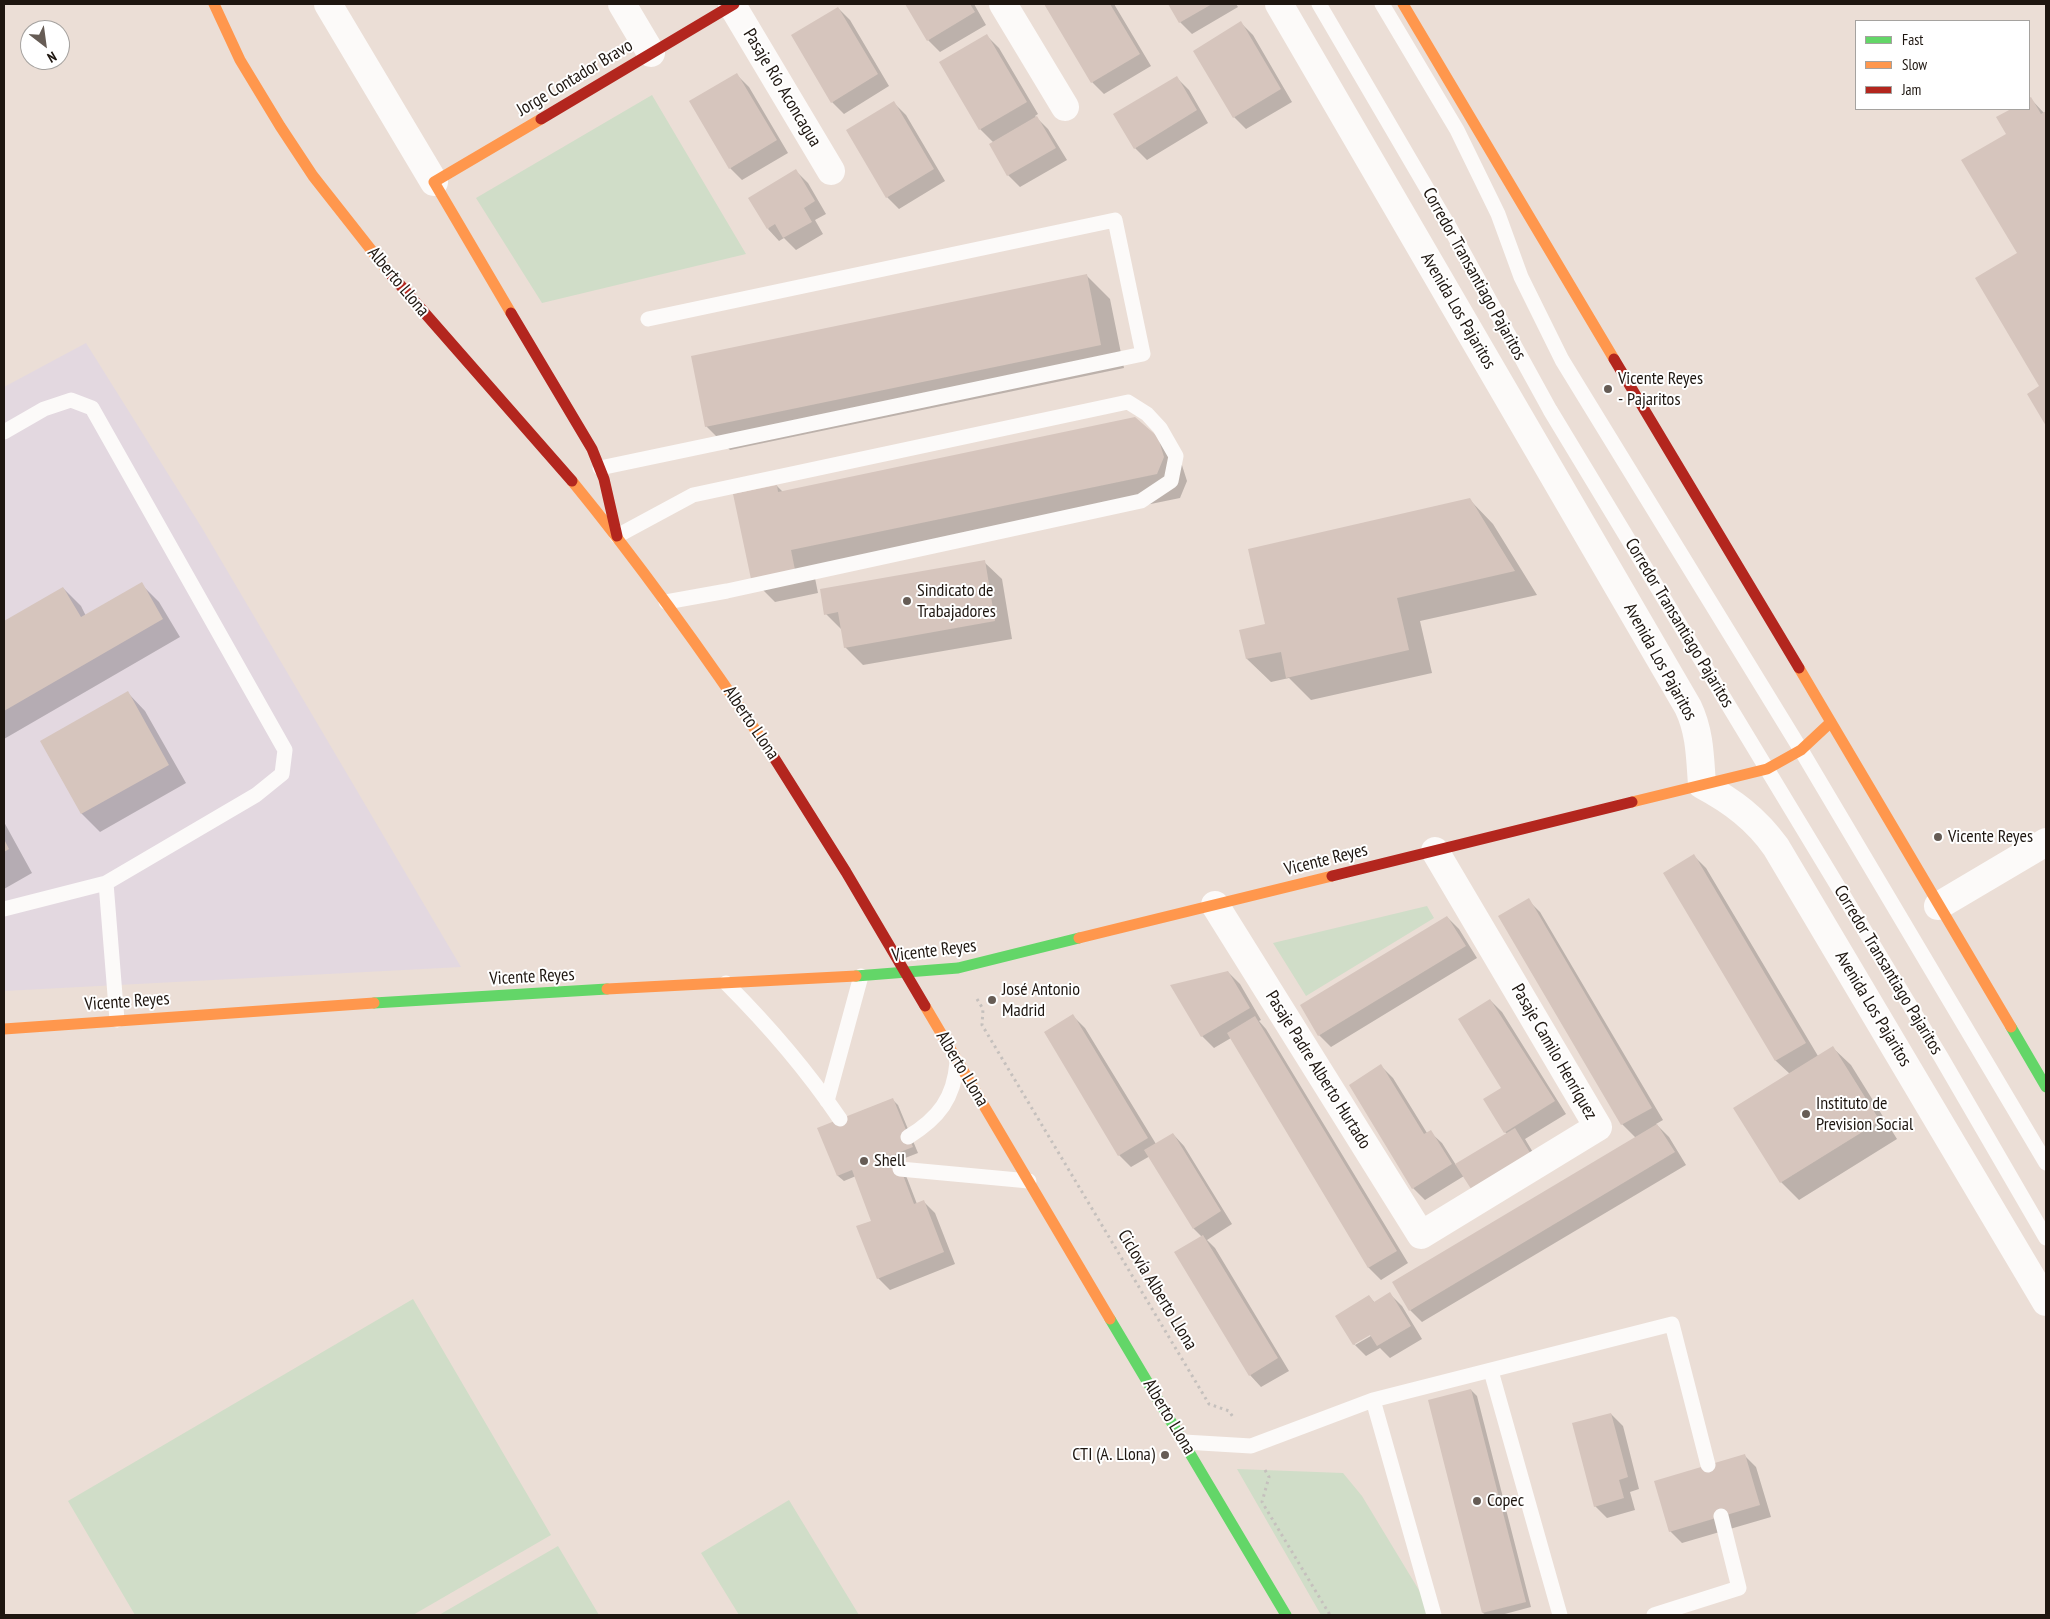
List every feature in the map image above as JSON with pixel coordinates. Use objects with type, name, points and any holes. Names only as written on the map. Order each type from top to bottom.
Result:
[{"type":"main road","points":[[202,4],[240,60]]},
{"type":"main road","name":"Alberto Llona","points":[[214,4],[240,60],[280,126],[348,222],[617,536],[666,602],[783,771],[958,1060],[1286,1615]]},
{"type":"main road","name":"Jorge Contador Bravo","points":[[434,182],[733,4]]},
{"type":"main road","points":[[1403,4],[2046,1087]]},
{"type":"main road","name":"Alberto Llona","points":[[434,182],[576,420],[600,468],[612,507],[617,536]]},
{"type":"main road","name":"Vicente Reyes","points":[[4,1029],[117,1020],[906,974],[958,968],[1767,769],[1801,750],[1831,722]]},
{"type":"street","name":"Alberto Llona","points":[[328,4],[434,182]]},
{"type":"street","points":[[622,4],[651,53]]},
{"type":"street","name":"Pasaje Río Aconcagua","points":[[733,4],[831,171]]},
{"type":"street","points":[[1003,4],[1065,107]]},
{"type":"street","name":"Avenida Los Pajaritos","points":[[1279,4],[1688,707],[1695,722],[1699,738],[1702,785],[1746,812],[1765,831],[1776,846],[2046,1302]]},
{"type":"street","points":[[1938,906],[2046,842]]},
{"type":"street","name":"Pasaje Camilo Henríquez","points":[[1422,1235],[1598,1127],[1435,851]]},
{"type":"street","name":"Pasaje Padre Alberto Hurtado","points":[[1216,905],[1422,1235]]},
{"type":"lane","name":"Corredor Transantiago Pajaritos","points":[[1319,4],[1450,228],[1550,410],[1941,1057],[2046,1238]]},
{"type":"lane","name":"Corredor Transantiago Pajaritos","points":[[1382,4],[1457,130],[1498,214],[1521,277],[1562,360],[1801,750],[2046,1164]]},
{"type":"lane","points":[[600,468],[1143,354],[1115,220],[648,319]]},
{"type":"lane","points":[[4,432],[44,409],[71,400],[92,408],[285,750],[282,774],[256,795],[106,883],[4,909]]},
{"type":"lane","points":[[617,536],[693,495],[1128,402],[1147,414],[1160,428],[1176,456],[1171,481],[1141,501],[727,591],[666,602]]},
{"type":"lane","points":[[106,883],[117,1020]]},
{"type":"lane","points":[[827,1101],[861,976]]},
{"type":"lane","points":[[726,983],[763,1019],[796,1059],[840,1119]]},
{"type":"lane","points":[[908,1137],[925,1126],[940,1112],[950,1095],[956,1078],[958,1060]]},
{"type":"lane","points":[[900,1169],[1029,1181]]},
{"type":"lane","points":[[1184,1442],[1251,1446],[1373,1400],[1672,1324],[1708,1464]]},
{"type":"lane","points":[[1491,1371],[1560,1615]]},
{"type":"lane","points":[[1373,1400],[1434,1615]]},
{"type":"lane","points":[[1654,1615],[1739,1588],[1721,1516]]},
{"type":"path","name":"Ciclovía Alberto Llona","points":[[958,968],[983,1008],[982,1025],[1209,1404],[1229,1411],[1269,1476],[1262,1502],[1330,1615]]},
{"type":"shaded area","points":[[86,343],[202,528],[461,967],[4,991],[4,387]]},
{"type":"green space","points":[[652,95],[746,254],[542,303],[476,198]]},
{"type":"green space","points":[[1427,906],[1434,918],[1306,996],[1273,943]]},
{"type":"green space","points":[[413,1299],[551,1535],[413,1615],[135,1615],[68,1501]]},
{"type":"green space","points":[[1237,1469],[1343,1473],[1362,1496],[1434,1615],[1321,1615]]},
{"type":"green space","points":[[789,1500],[859,1615],[739,1615],[701,1553]]},
{"type":"green space","points":[[558,1546],[599,1615],[439,1615]]},
{"type":"building","points":[[905,4],[970,4],[975,12],[927,41]]},
{"type":"building","points":[[1044,4],[1110,4],[1140,54],[1091,83]]},
{"type":"building","points":[[1168,4],[1212,4],[1179,23]]},
{"type":"building","points":[[838,7],[878,74],[831,103],[791,35]]},
{"type":"building","points":[[1241,21],[1281,89],[1233,118],[1193,51]]},
{"type":"building","points":[[987,34],[1027,102],[979,130],[939,62]]},
{"type":"building","points":[[737,73],[777,140],[729,169],[689,101]]},
{"type":"building","points":[[1177,76],[1197,110],[1134,149],[1113,114]]},
{"type":"building","points":[[2030,98],[2041,114],[2046,111],[2046,426],[2027,394],[2039,386],[1975,278],[2017,253],[1961,160],[2006,134],[1996,117],[2009,110],[2030,110]]},
{"type":"building","points":[[894,101],[934,169],[886,198],[846,130]]},
{"type":"building","points":[[1037,116],[1056,148],[1007,176],[989,144]]},
{"type":"building","points":[[796,169],[815,201],[804,208],[812,222],[783,238],[775,224],[767,229],[748,198]]},
{"type":"building","points":[[1087,274],[1101,345],[705,427],[691,356]]},
{"type":"building","points":[[1135,417],[1158,437],[1164,457],[1157,474],[791,550],[795,570],[751,579],[733,494],[777,485],[778,492]]},
{"type":"building","points":[[1470,498],[1515,571],[1397,598],[1409,650],[1286,678],[1281,652],[1246,659],[1239,630],[1265,624],[1248,549]]},
{"type":"building","name":"Sindicato de Trabajadores","points":[[985,560],[995,621],[844,648],[838,612],[824,615],[820,589]]},
{"type":"building","points":[[142,582],[163,619],[4,711],[4,621],[63,587],[81,617]]},
{"type":"building","points":[[128,691],[169,765],[81,814],[40,741]]},
{"type":"building","points":[[4,839],[9,849],[4,852]]},
{"type":"building","points":[[1694,854],[1806,1043],[1775,1061],[1663,873]]},
{"type":"building","points":[[1529,898],[1652,1108],[1621,1125],[1498,916]]},
{"type":"building","points":[[1447,916],[1466,946],[1318,1036],[1300,1005]]},
{"type":"building","points":[[1228,971],[1250,1008],[1201,1037],[1170,985]]},
{"type":"building","points":[[1490,999],[1555,1101],[1504,1133],[1483,1099],[1501,1088],[1458,1019]]},
{"type":"building","points":[[1073,1014],[1148,1138],[1118,1156],[1044,1032]]},
{"type":"building","points":[[1255,1016],[1397,1251],[1368,1268],[1227,1033]]},
{"type":"building","name":"Instituto de Prevision Social","points":[[1833,1046],[1880,1121],[1780,1183],[1733,1108]]},
{"type":"building","points":[[1381,1064],[1424,1134],[1431,1130],[1452,1164],[1412,1189],[1349,1085]]},
{"type":"building","name":"Shell","points":[[893,1098],[913,1147],[895,1154],[914,1204],[924,1200],[944,1252],[877,1279],[856,1226],[871,1221],[852,1170],[837,1176],[817,1128]]},
{"type":"building","points":[[1657,1124],[1675,1152],[1409,1311],[1392,1282]]},
{"type":"building","points":[[1515,1128],[1532,1156],[1473,1192],[1455,1164]]},
{"type":"building","points":[[1173,1133],[1221,1211],[1193,1229],[1144,1150]]},
{"type":"building","points":[[1203,1235],[1278,1358],[1249,1376],[1174,1252]]},
{"type":"building","points":[[1390,1292],[1411,1326],[1377,1346],[1370,1335],[1353,1345],[1335,1316],[1369,1295],[1374,1302]]},
{"type":"building","name":"Copec","points":[[1471,1389],[1526,1602],[1482,1613],[1428,1400]]},
{"type":"building","points":[[1611,1413],[1628,1477],[1619,1480],[1624,1498],[1594,1507],[1572,1423]]},
{"type":"building","points":[[1745,1454],[1760,1505],[1669,1532],[1654,1481]]},
{"type":"traffic: fast","points":[[856,976],[958,968],[1079,938]]},
{"type":"traffic: fast","points":[[374,1003],[607,989]]},
{"type":"traffic: fast","points":[[2011,1027],[2046,1087]]},
{"type":"traffic: fast","points":[[1110,1319],[1286,1615]]},
{"type":"traffic: slow","points":[[214,4],[240,60],[280,126],[313,176],[387,270]]},
{"type":"traffic: slow","points":[[1403,4],[1614,359]]},
{"type":"traffic: slow","points":[[511,313],[434,182],[541,119]]},
{"type":"traffic: slow","points":[[572,481],[676,616],[773,756]]},
{"type":"traffic: slow","points":[[1799,668],[2011,1027]]},
{"type":"traffic: slow","points":[[1632,802],[1767,769],[1801,750],[1831,722]]},
{"type":"traffic: slow","points":[[1079,938],[1332,876]]},
{"type":"traffic: slow","points":[[607,989],[856,976]]},
{"type":"traffic: slow","points":[[4,1029],[374,1003]]},
{"type":"traffic: slow","points":[[925,1006],[1110,1319]]},
{"type":"traffic: jam","points":[[541,119],[734,4]]},
{"type":"traffic: jam","points":[[387,270],[572,481]]},
{"type":"traffic: jam","points":[[511,313],[592,449],[604,479],[617,536]]},
{"type":"traffic: jam","points":[[1614,359],[1799,668]]},
{"type":"traffic: jam","points":[[773,756],[846,872],[925,1006]]},
{"type":"traffic: jam","points":[[1332,876],[1632,802]]},
{"type":"place","name":"Vicente Reyes - Pajaritos","points":[[1608,389]]},
{"type":"place","name":"Sindicato de Trabajadores","points":[[907,601]]},
{"type":"place","name":"Vicente Reyes","points":[[1938,837]]},
{"type":"place","name":"José Antonio Madrid","points":[[992,1000]]},
{"type":"place","name":"Instituto de Prevision Social","points":[[1806,1114]]},
{"type":"place","name":"Shell","points":[[864,1161]]},
{"type":"place","name":"CTI (A. Llona)","points":[[1165,1455]]},
{"type":"place","name":"Copec","points":[[1477,1501]]}]
